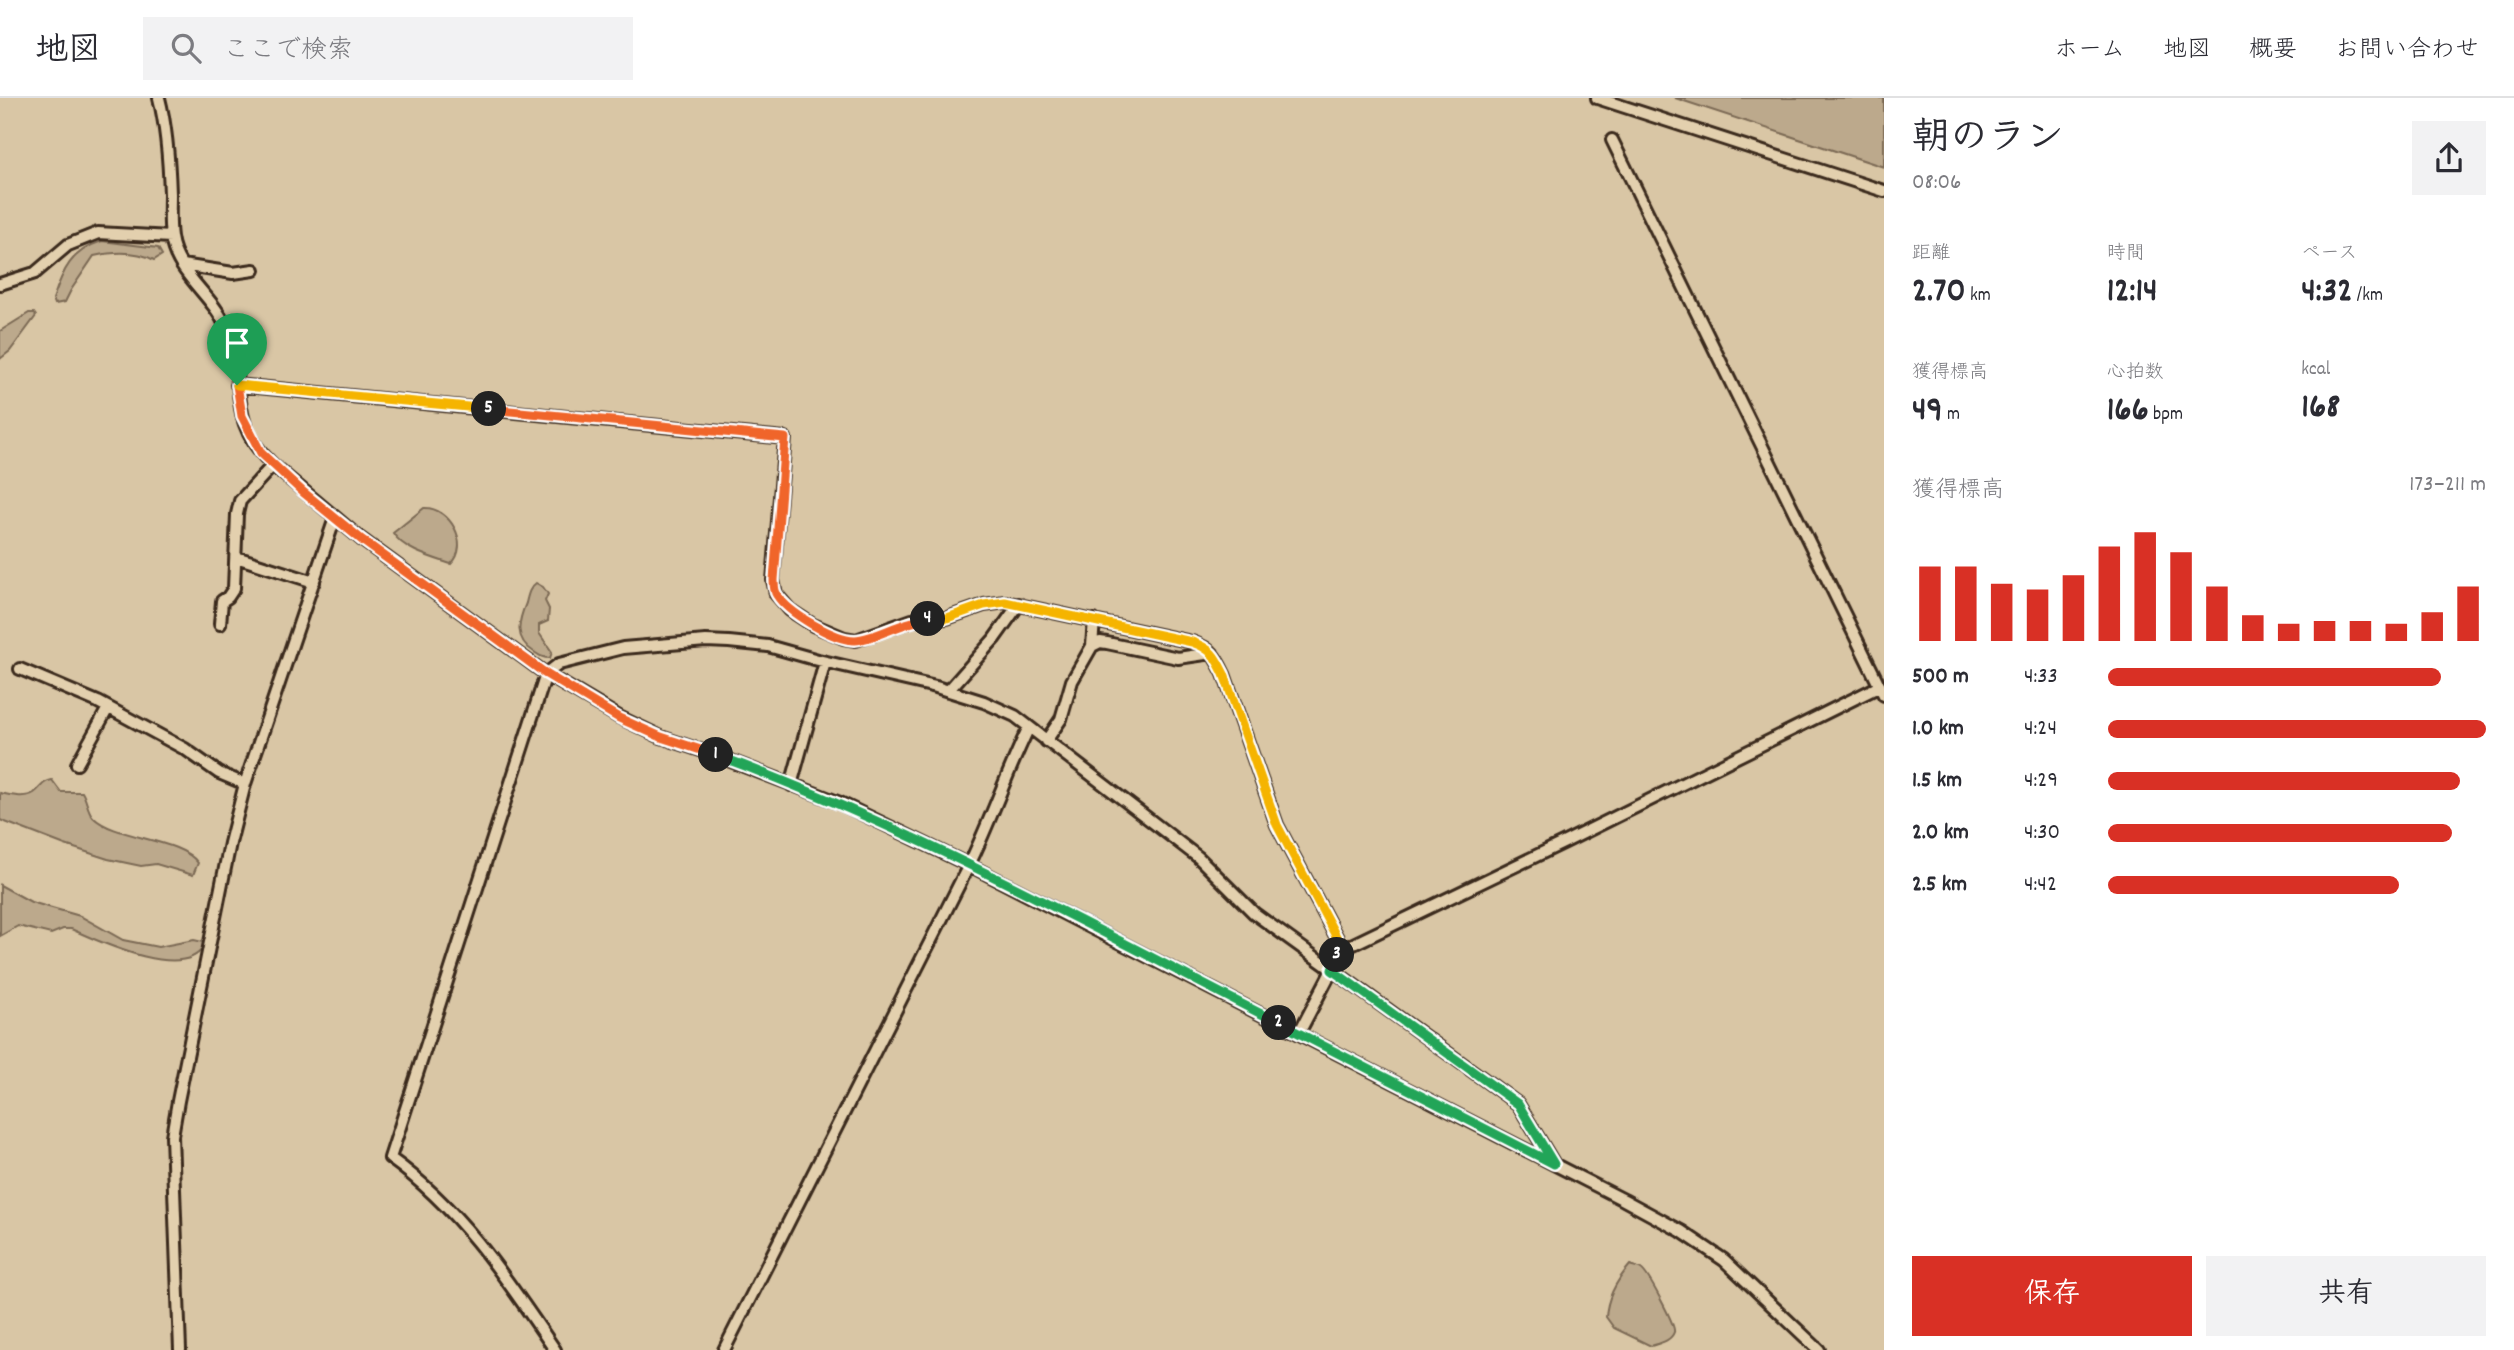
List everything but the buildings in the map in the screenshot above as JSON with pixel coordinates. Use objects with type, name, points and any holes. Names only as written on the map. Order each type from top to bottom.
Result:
[{"type":"street","points":[[159,98],[169,171],[171,237],[182,265],[218,311],[226,327],[233,348],[242,416],[249,435],[273,465],[335,518],[546,674],[619,718],[661,737],[840,803],[969,865],[1683,1232],[1724,1260],[1819,1350]]},
{"type":"street","points":[[1597,98],[1884,191]]},
{"type":"street","points":[[1339,951],[1882,691],[1612,139]]},
{"type":"street","points":[[0,284],[35,273],[68,245],[98,233],[171,237]]},
{"type":"street","points":[[182,265],[233,273],[254,270]]},
{"type":"street","points":[[237,385],[785,438],[774,580],[776,594],[790,610],[813,625],[856,640],[912,620],[947,618],[999,602],[1094,620],[1192,642],[1207,648],[1224,674],[1277,825],[1337,938],[1339,951],[1332,970],[1299,1033]]},
{"type":"street","points":[[220,624],[222,601],[234,588],[240,501],[273,465]]},
{"type":"street","points":[[180,1350],[172,1136],[230,842],[245,784],[335,518]]},
{"type":"street","points":[[236,557],[314,582]]},
{"type":"street","points":[[948,691],[994,639],[1019,604]]},
{"type":"street","points":[[1045,741],[1061,719],[1073,681],[1092,646],[1094,620]]},
{"type":"street","points":[[555,1350],[472,1233],[420,1181],[390,1158],[546,674],[559,664],[623,648],[706,641],[768,646],[948,691],[984,702],[1015,716],[1198,857],[1254,913],[1518,1104],[1554,1164]]},
{"type":"street","points":[[1092,646],[1107,643],[1178,658],[1212,653]]},
{"type":"street","points":[[792,785],[825,662]]},
{"type":"street","points":[[20,669],[108,708],[185,749],[219,773],[245,784]]},
{"type":"street","points":[[76,764],[108,708]]},
{"type":"street","points":[[724,1350],[969,865],[1008,769],[1029,727]]},
{"type":"shaded area","points":[[1675,98],[1884,98],[1884,167]]},
{"type":"shaded area","points":[[102,241],[158,248],[162,255],[154,260],[125,253],[94,256],[65,302],[55,304],[53,299],[70,263],[83,250]]},
{"type":"shaded area","points":[[29,313],[36,316],[10,351],[0,359],[0,331]]},
{"type":"shaded area","points":[[424,508],[442,514],[455,528],[459,547],[451,564],[411,549],[393,533]]},
{"type":"shaded area","points":[[536,583],[548,594],[545,601],[549,609],[548,621],[539,625],[539,633],[552,652],[550,658],[534,652],[523,642],[521,636],[521,617],[529,592]]},
{"type":"shaded area","points":[[52,780],[61,792],[82,792],[91,814],[103,824],[177,848],[189,855],[198,863],[193,875],[156,864],[141,866],[108,859],[0,820],[0,793],[30,795]]},
{"type":"shaded area","points":[[0,885],[31,902],[80,916],[123,940],[158,947],[194,940],[203,942],[204,946],[194,956],[179,960],[160,960],[120,949],[71,929],[51,934],[18,926],[0,936]]},
{"type":"shaded area","points":[[1630,1265],[1645,1273],[1673,1328],[1674,1332],[1670,1338],[1651,1346],[1614,1328],[1606,1317],[1614,1290]]},
{"type":"route","points":[[237,385],[785,438],[774,580],[776,594],[790,610],[813,625],[856,640],[912,620],[947,618],[984,605],[1005,602],[1192,642],[1207,648],[1217,659],[1224,674],[1277,825],[1337,938],[1339,951],[1332,970],[1518,1104],[1554,1164],[969,865],[840,803],[661,737],[619,718],[546,674],[367,544],[303,492],[261,453],[249,435],[242,416],[237,385]]}]
